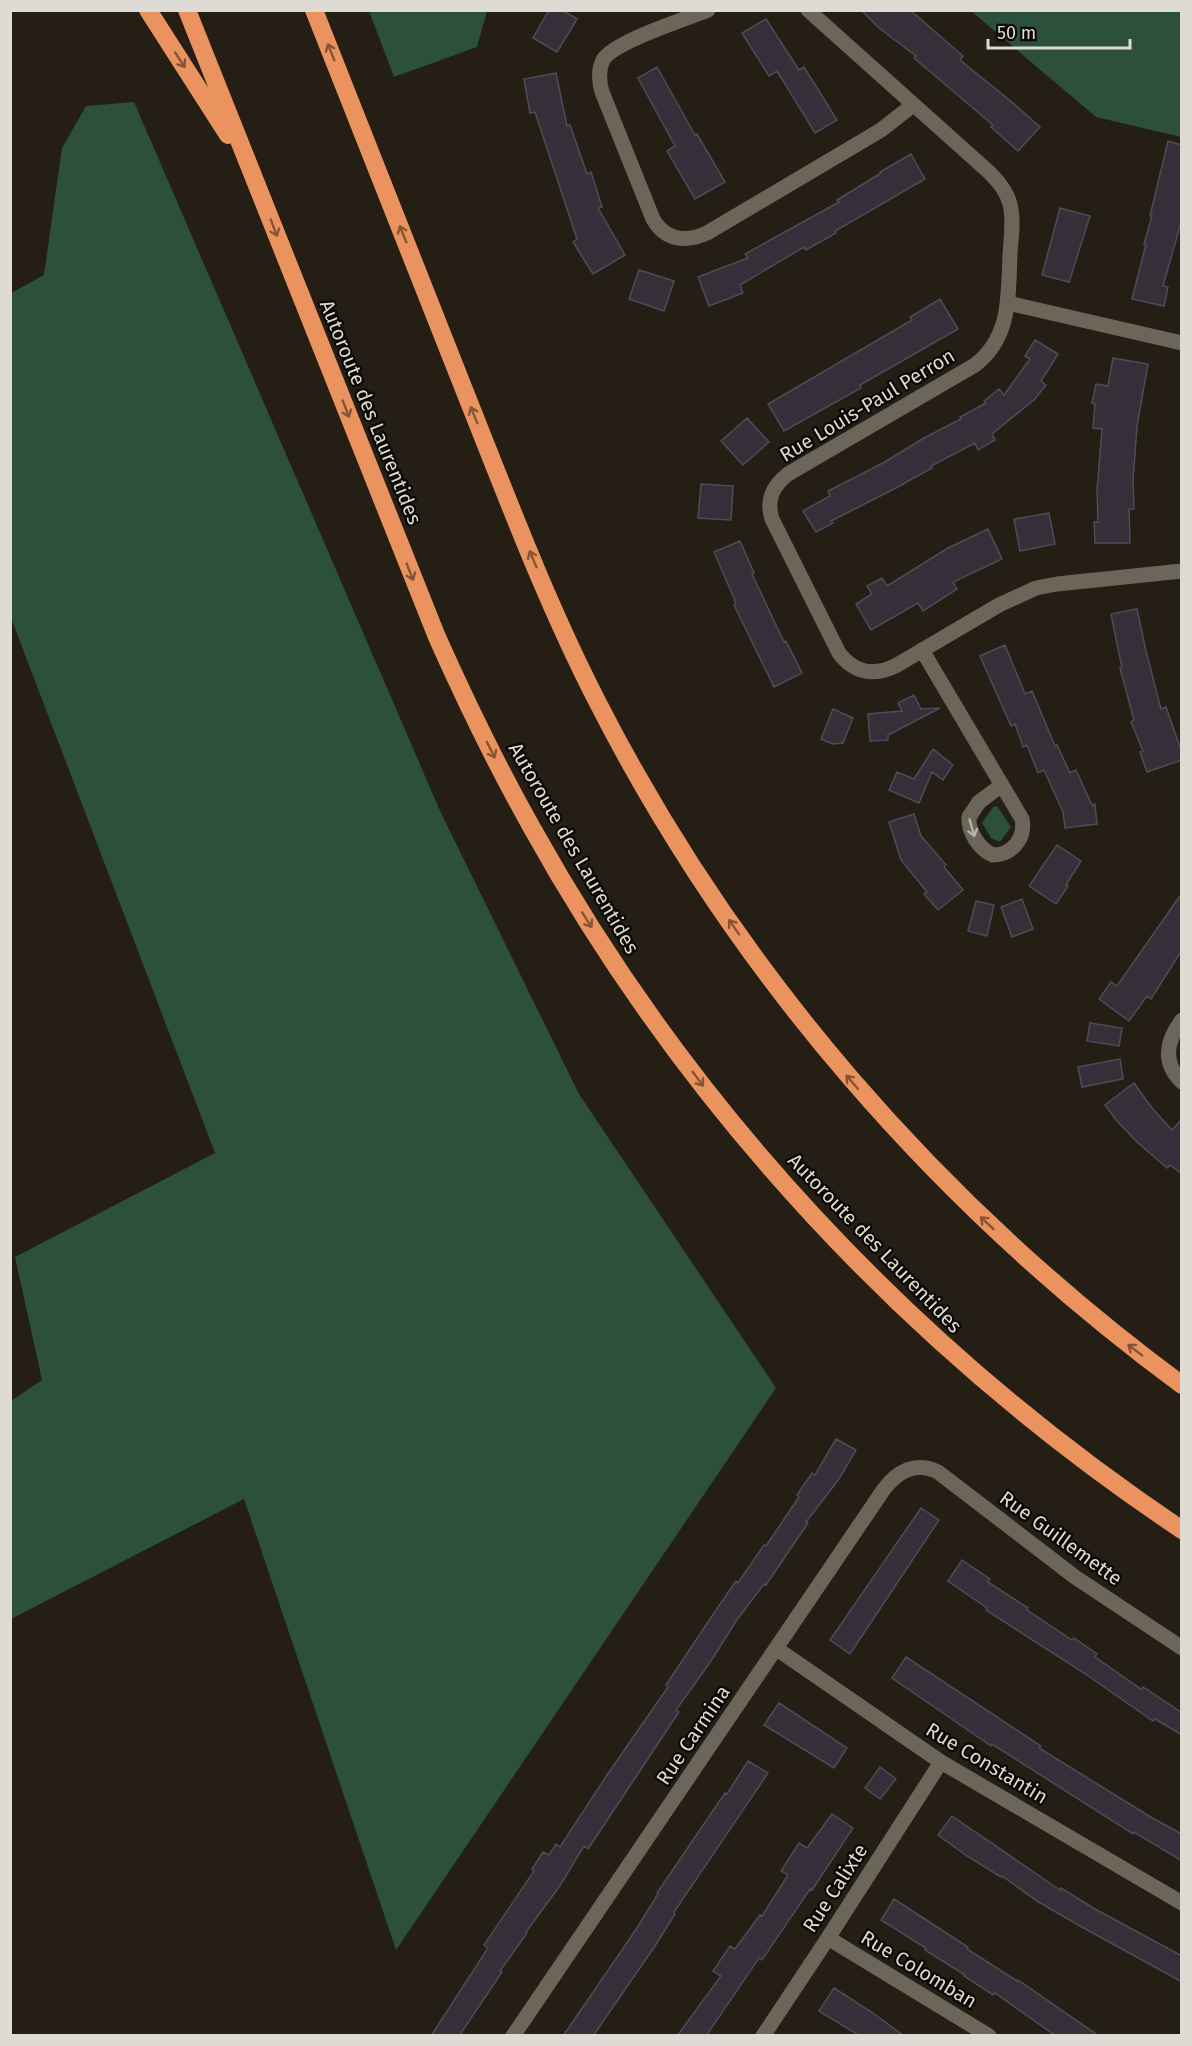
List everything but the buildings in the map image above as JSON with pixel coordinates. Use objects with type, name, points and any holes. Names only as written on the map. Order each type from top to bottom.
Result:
[{"type":"highway","points":[[148,10],[253,173]]},
{"type":"highway","name":"Autoroute des Laurentides","points":[[187,10],[428,616],[461,688],[533,830],[634,993],[758,1154],[830,1235],[896,1302],[1005,1400],[1095,1469],[1182,1530]]},
{"type":"highway","points":[[314,10],[555,613],[609,724],[682,850],[736,931],[798,1015],[832,1059],[904,1140],[954,1192],[1052,1283],[1110,1332],[1182,1385]]},
{"type":"street","points":[[708,10],[617,47],[603,60],[599,72],[602,92],[652,219],[666,235],[686,239],[707,233],[881,130],[913,105]]},
{"type":"street","name":"Rue Louis-Paul Perron","points":[[808,10],[990,173],[1007,196],[1012,217],[1008,303],[1000,335],[983,359],[788,474],[777,484],[771,494],[770,513],[774,525],[839,653],[849,665],[862,671],[882,671],[1012,597],[1036,588],[1182,571]]},
{"type":"street","points":[[1008,303],[1182,343]]},
{"type":"street","points":[[922,650],[1020,814],[1024,829],[1021,838],[1007,852],[993,855],[984,850],[972,834],[969,817],[985,796],[1002,785]]},
{"type":"street","points":[[1182,1020],[1171,1037],[1168,1050],[1172,1070],[1182,1082]]},
{"type":"street","name":"Rue Guillemette","points":[[914,1467],[933,1469],[944,1476],[1076,1576],[1182,1648]]},
{"type":"street","name":"Rue Carmina","points":[[513,2036],[888,1484],[897,1475],[914,1467]]},
{"type":"street","name":"Rue Constantin","points":[[777,1649],[941,1762],[1182,1903]]},
{"type":"street","name":"Rue Calixte","points":[[763,2036],[941,1762]]},
{"type":"street","name":"Rue Colomban","points":[[828,1938],[989,2036]]},
{"type":"green space","points":[[369,10],[487,11],[477,47],[394,77]]},
{"type":"green space","points":[[971,11],[1181,11],[1181,137],[1096,117]]},
{"type":"green space","points":[[134,102],[441,813],[579,1094],[776,1388],[396,1950],[244,1499],[11,1619],[11,1401],[42,1380],[15,1257],[215,1153],[11,618],[11,293],[44,275],[62,148],[86,106]]},
{"type":"green space","points":[[997,806],[1011,827],[1000,842],[991,838],[982,823],[993,807]]}]
